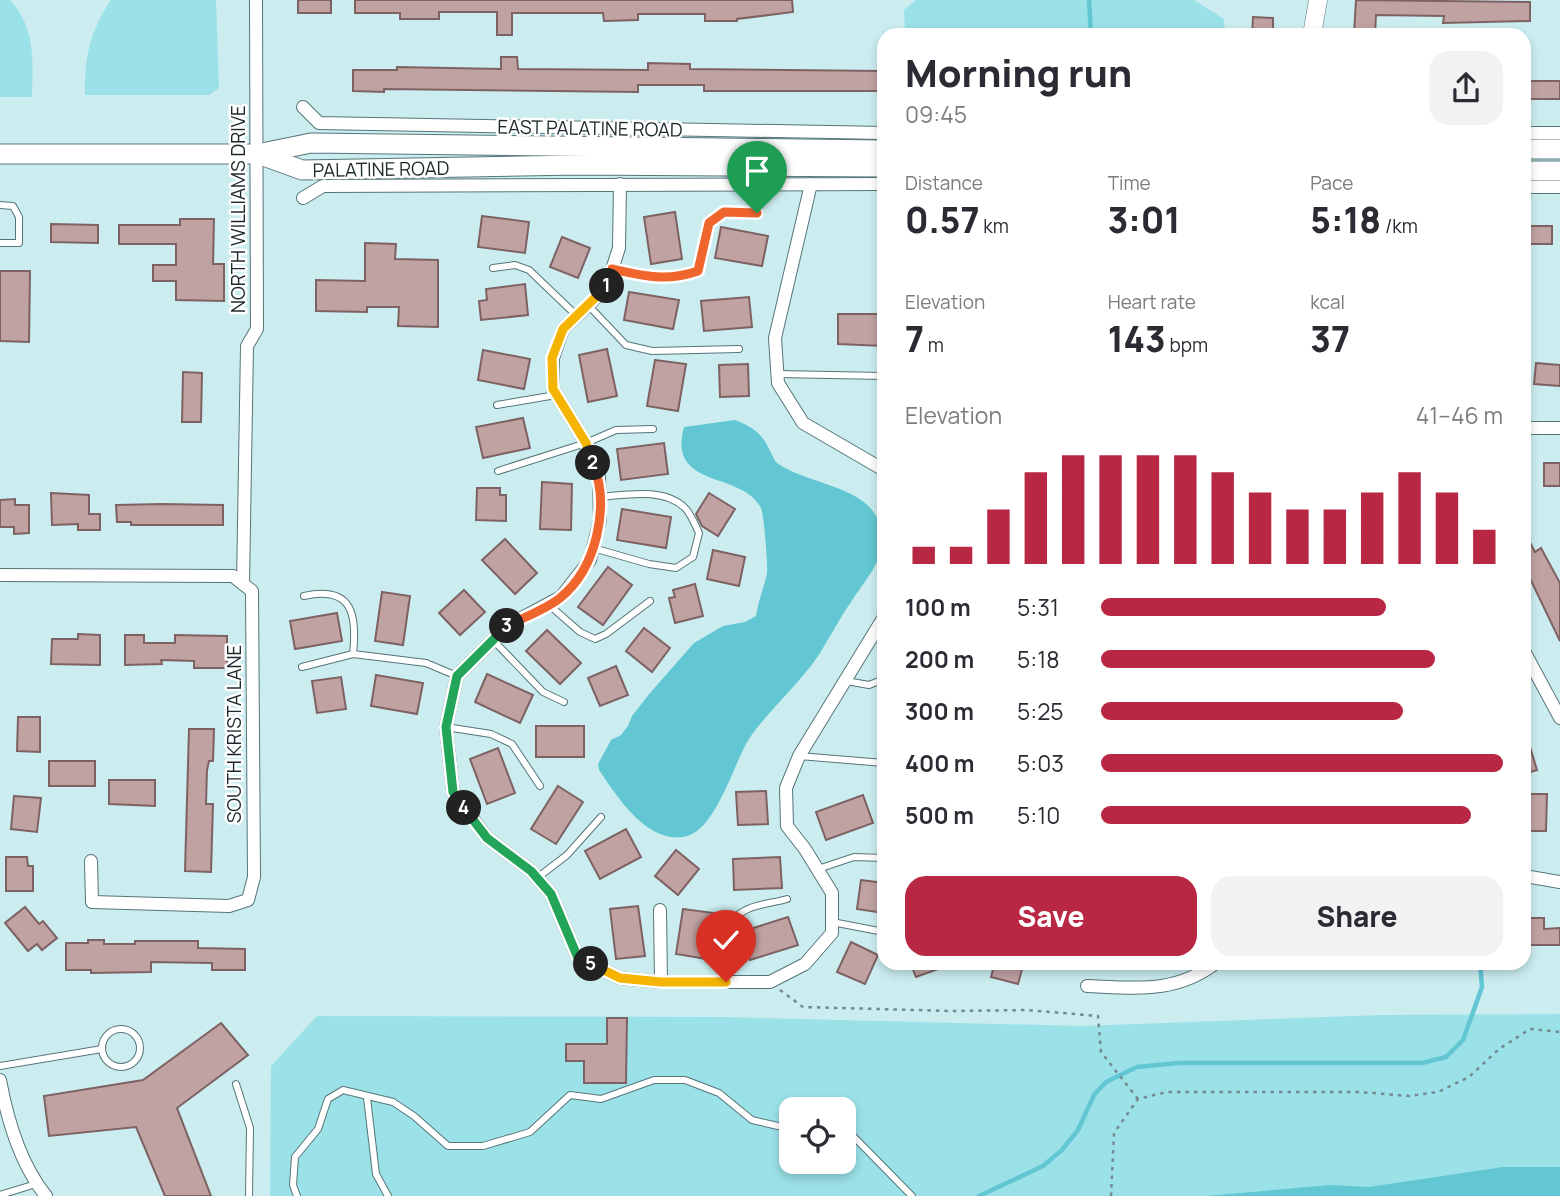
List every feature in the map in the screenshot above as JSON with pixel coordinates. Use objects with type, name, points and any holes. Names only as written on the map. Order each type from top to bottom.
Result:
[{"type":"main road","name":"PALATINE ROAD","points":[[257,154],[311,143],[877,150]]},
{"type":"main road","points":[[1531,149],[1560,149]]},
{"type":"main road","points":[[0,154],[257,154]]},
{"type":"main road","name":"PALATINE ROAD","points":[[257,154],[302,170],[578,165],[877,167]]},
{"type":"main road","points":[[1531,171],[1560,171]]},
{"type":"street","name":"NORTH WILLIAMS DRIVE","points":[[238,580],[247,345],[257,329],[256,0]]},
{"type":"street","points":[[1313,28],[1318,0]]},
{"type":"street","name":"EAST PALATINE ROAD","points":[[303,107],[319,123],[877,133]]},
{"type":"street","points":[[1531,133],[1560,133]]},
{"type":"street","points":[[620,184],[619,248],[606,288],[563,329],[552,358],[553,389],[586,443],[599,477],[600,520],[590,561],[561,597],[507,626],[457,676],[446,727],[453,792],[487,838],[537,878],[551,894],[578,958],[620,978],[661,982],[770,982],[805,964],[832,933],[832,893],[787,826],[786,788],[799,756],[877,628]]},
{"type":"street","points":[[811,184],[775,338],[778,383],[803,423],[877,466]]},
{"type":"street","name":"PALATINE ROAD","points":[[303,198],[323,186],[877,184]]},
{"type":"street","points":[[1531,187],[1560,187]]},
{"type":"street","points":[[1531,428],[1560,428]]},
{"type":"street","points":[[0,575],[238,580]]},
{"type":"street","name":"SOUTH KRISTA LANE","points":[[91,861],[92,902],[229,906],[248,900],[254,877],[252,591],[238,580]]},
{"type":"street","points":[[1531,664],[1560,718]]},
{"type":"street","points":[[1531,877],[1560,882]]},
{"type":"street","points":[[660,910],[661,982]]},
{"type":"street","points":[[1087,986],[1155,988],[1197,978],[1207,970]]},
{"type":"street","points":[[0,1080],[2,1098],[13,1129],[36,1184],[46,1196]]},
{"type":"lane","points":[[0,205],[13,206],[18,211],[19,243],[0,243]]},
{"type":"lane","points":[[612,269],[654,278],[678,278],[698,271],[709,223],[724,212],[757,213]]},
{"type":"lane","points":[[494,268],[515,265],[529,270],[577,316]]},
{"type":"lane","points":[[588,305],[626,345],[652,351],[739,349]]},
{"type":"lane","points":[[777,374],[877,376]]},
{"type":"lane","points":[[497,405],[556,395]]},
{"type":"lane","points":[[498,471],[586,443],[616,430],[653,429]]},
{"type":"lane","points":[[593,548],[649,564],[676,568],[693,557],[699,533],[687,510],[674,500],[654,495],[599,497]]},
{"type":"lane","points":[[304,596],[334,597],[347,604],[354,614],[356,625],[353,654]]},
{"type":"lane","points":[[548,604],[580,632],[595,639],[606,634],[650,601]]},
{"type":"lane","points":[[493,640],[543,692],[564,702]]},
{"type":"lane","points":[[302,667],[353,654],[426,663],[457,676]]},
{"type":"lane","points":[[845,681],[869,685],[877,682]]},
{"type":"lane","points":[[446,727],[491,734],[512,744],[540,786]]},
{"type":"lane","points":[[799,756],[877,762]]},
{"type":"lane","points":[[537,878],[567,855],[601,817]]},
{"type":"lane","points":[[817,869],[854,857],[877,858]]},
{"type":"lane","points":[[726,982],[724,939],[731,923],[743,911],[787,900]]},
{"type":"lane","points":[[832,922],[877,931]]},
{"type":"lane","points":[[122,1030],[134,1035],[139,1046],[137,1058],[122,1067],[106,1060],[102,1049],[105,1037],[122,1030]]},
{"type":"lane","points":[[0,1066],[102,1049]]},
{"type":"lane","points":[[297,1196],[293,1185],[295,1157],[318,1129],[328,1099],[343,1090],[367,1098],[393,1102],[414,1116],[448,1146],[483,1146],[530,1132],[570,1095],[601,1099],[654,1080],[685,1080],[719,1093],[752,1120],[779,1126]]},
{"type":"lane","points":[[236,1084],[250,1128],[249,1196]]},
{"type":"lane","points":[[367,1098],[376,1174],[388,1196]]},
{"type":"lane","points":[[856,1139],[912,1196]]},
{"type":"lane","points":[[0,1195],[36,1184]]},
{"type":"path","points":[[770,982],[803,1007],[1027,1010],[1098,1016],[1101,1052],[1138,1099]]},
{"type":"path","points":[[1111,1196],[1114,1133],[1138,1099],[1167,1092],[1359,1092],[1419,1095],[1438,1092],[1469,1077],[1499,1049],[1530,1029],[1560,1031]]},
{"type":"shaded area","points":[[0,0],[10,0],[25,22],[29,34],[32,97],[0,97]]},
{"type":"shaded area","points":[[111,0],[216,0],[219,88],[209,95],[85,95],[86,69],[93,34]]},
{"type":"shaded area","points":[[916,0],[1194,0],[1224,19],[1225,28],[905,28],[904,10]]},
{"type":"shaded area","points":[[735,420],[759,434],[777,463],[857,498],[870,507],[877,519],[877,559],[820,653],[749,739],[722,796],[705,824],[694,833],[683,837],[669,837],[644,825],[623,804],[599,770],[598,764],[611,740],[621,735],[650,693],[694,643],[723,626],[745,622],[756,616],[767,573],[761,508],[752,496],[709,477],[686,461],[682,447],[684,427]]},
{"type":"shaded area","points":[[1560,1014],[1560,1196],[270,1196],[271,1066],[317,1016],[724,1017],[1082,1026],[1381,1015]]},
{"type":"shaded area","points":[[1503,1167],[1560,1167],[1560,1196],[1206,1196],[1330,1185],[1369,1187]]},
{"type":"building","points":[[298,0],[331,0],[331,13],[298,13]]},
{"type":"building","points":[[355,0],[792,0],[793,12],[737,21],[705,21],[705,14],[638,14],[638,20],[604,21],[603,13],[512,13],[512,35],[497,35],[497,12],[439,12],[439,19],[400,19],[400,13],[355,13]]},
{"type":"building","points":[[1356,0],[1530,2],[1530,21],[1443,23],[1444,16],[1376,15],[1375,28],[1354,28]]},
{"type":"building","points":[[1253,17],[1273,18],[1273,28],[1252,28]]},
{"type":"building","points":[[501,57],[517,57],[518,69],[648,70],[648,63],[690,64],[690,69],[877,71],[877,91],[704,91],[704,85],[638,85],[638,92],[384,89],[384,92],[353,91],[353,70],[397,70],[397,67],[501,69]]},
{"type":"building","points":[[1531,81],[1560,81],[1560,99],[1531,99]]},
{"type":"building","points":[[675,212],[682,259],[651,264],[644,217]]},
{"type":"building","points":[[482,216],[529,222],[525,253],[478,247]]},
{"type":"building","points":[[180,219],[214,219],[213,264],[224,264],[224,301],[176,300],[176,281],[153,281],[153,265],[176,265],[176,244],[119,244],[119,225],[180,225]]},
{"type":"building","points":[[51,224],[98,225],[98,243],[51,242]]},
{"type":"building","points":[[1531,226],[1552,226],[1552,244],[1531,244]]},
{"type":"building","points":[[721,227],[768,236],[762,266],[715,258]]},
{"type":"building","points":[[562,237],[590,248],[578,278],[550,267]]},
{"type":"building","points":[[365,243],[396,244],[395,259],[438,260],[438,327],[398,326],[399,307],[367,307],[367,312],[316,311],[316,280],[365,281]]},
{"type":"building","points":[[0,271],[30,271],[29,342],[0,341]]},
{"type":"building","points":[[525,284],[528,315],[481,320],[479,301],[487,300],[486,289]]},
{"type":"building","points":[[629,292],[679,300],[673,329],[624,320]]},
{"type":"building","points":[[749,297],[752,327],[704,331],[701,301]]},
{"type":"building","points":[[838,314],[877,314],[877,346],[838,344]]},
{"type":"building","points":[[607,349],[617,396],[588,402],[579,355]]},
{"type":"building","points":[[483,350],[530,359],[524,389],[478,380]]},
{"type":"building","points":[[655,360],[686,364],[678,411],[647,406]]},
{"type":"building","points":[[1536,363],[1560,365],[1560,386],[1534,384]]},
{"type":"building","points":[[748,364],[749,396],[720,397],[719,365]]},
{"type":"building","points":[[183,372],[202,373],[201,422],[182,422]]},
{"type":"building","points":[[523,418],[530,448],[483,458],[476,427]]},
{"type":"building","points":[[664,443],[668,474],[621,480],[617,449]]},
{"type":"building","points":[[1544,463],[1560,463],[1560,486],[1544,486]]},
{"type":"building","points":[[542,482],[572,484],[571,530],[540,529]]},
{"type":"building","points":[[477,488],[500,488],[500,495],[506,495],[506,521],[476,520]]},
{"type":"building","points":[[51,493],[89,495],[89,514],[100,514],[100,530],[78,530],[78,524],[52,525]]},
{"type":"building","points":[[709,493],[735,509],[718,536],[702,526],[696,514]]},
{"type":"building","points":[[15,499],[15,505],[29,505],[29,533],[14,534],[14,527],[0,527],[0,500]]},
{"type":"building","points":[[116,505],[223,505],[223,525],[131,525],[131,522],[117,522]]},
{"type":"building","points":[[622,509],[671,517],[666,548],[617,540]]},
{"type":"building","points":[[505,539],[537,573],[515,594],[482,560]]},
{"type":"building","points":[[1531,544],[1535,552],[1541,548],[1560,583],[1560,641],[1531,581]]},
{"type":"building","points":[[713,550],[745,557],[739,586],[707,579]]},
{"type":"building","points":[[608,567],[632,585],[603,625],[578,607]]},
{"type":"building","points":[[695,584],[703,616],[675,623],[669,598],[675,597],[673,590]]},
{"type":"building","points":[[464,590],[485,612],[460,635],[439,613]]},
{"type":"building","points":[[382,592],[410,596],[403,645],[375,641]]},
{"type":"building","points":[[337,613],[342,641],[295,649],[290,621]]},
{"type":"building","points":[[644,628],[670,648],[652,672],[626,651]]},
{"type":"building","points":[[547,630],[581,663],[560,684],[526,651]]},
{"type":"building","points":[[78,634],[100,635],[100,665],[51,664],[52,639],[78,639]]},
{"type":"building","points":[[125,635],[144,635],[144,643],[175,643],[175,635],[227,636],[227,668],[194,668],[194,661],[161,660],[162,664],[125,665]]},
{"type":"building","points":[[616,666],[628,695],[600,706],[588,678]]},
{"type":"building","points":[[487,674],[533,695],[520,723],[475,702]]},
{"type":"building","points":[[376,675],[423,683],[417,714],[371,706]]},
{"type":"building","points":[[341,677],[346,709],[317,713],[312,681]]},
{"type":"building","points":[[18,717],[40,717],[40,752],[17,751]]},
{"type":"building","points":[[536,726],[584,726],[584,757],[536,757]]},
{"type":"building","points":[[189,729],[214,729],[213,761],[209,761],[207,770],[206,804],[213,804],[211,872],[185,871]]},
{"type":"building","points":[[498,748],[515,793],[487,804],[470,759]]},
{"type":"building","points":[[1531,750],[1537,770],[1531,772]]},
{"type":"building","points":[[49,761],[95,761],[95,786],[49,786]]},
{"type":"building","points":[[109,780],[155,780],[155,806],[109,804]]},
{"type":"building","points":[[558,786],[583,802],[556,844],[531,829]]},
{"type":"building","points":[[766,791],[768,824],[738,825],[736,792]]},
{"type":"building","points":[[1531,794],[1547,794],[1546,831],[1531,831]]},
{"type":"building","points":[[863,795],[873,823],[826,840],[816,812]]},
{"type":"building","points":[[14,796],[41,798],[37,832],[11,829]]},
{"type":"building","points":[[626,829],[641,857],[600,879],[585,851]]},
{"type":"building","points":[[676,850],[699,869],[678,895],[655,876]]},
{"type":"building","points":[[6,857],[27,857],[28,866],[33,866],[33,891],[6,891]]},
{"type":"building","points":[[780,857],[782,888],[734,890],[733,859]]},
{"type":"building","points":[[861,880],[877,882],[877,912],[857,909]]},
{"type":"building","points":[[638,906],[645,956],[616,959],[610,909]]},
{"type":"building","points":[[25,907],[39,924],[43,921],[57,938],[42,950],[37,944],[28,951],[5,923]]},
{"type":"building","points":[[683,909],[714,913],[707,959],[676,954]]},
{"type":"building","points":[[788,917],[798,945],[750,960],[741,932]]},
{"type":"building","points":[[1531,918],[1544,918],[1544,929],[1560,928],[1560,945],[1531,945]]},
{"type":"building","points":[[88,940],[104,940],[104,944],[198,941],[198,948],[245,949],[245,970],[212,970],[212,963],[151,962],[151,972],[91,973],[91,970],[66,970],[66,943],[88,943]]},
{"type":"building","points":[[851,942],[877,955],[865,984],[837,972]]},
{"type":"building","points":[[913,970],[935,970],[916,977]]},
{"type":"building","points":[[993,970],[1022,970],[1018,984],[991,977]]},
{"type":"building","points":[[607,1018],[627,1018],[626,1083],[584,1083],[584,1061],[566,1061],[566,1044],[607,1044]]},
{"type":"building","points":[[221,1023],[248,1055],[177,1108],[211,1196],[165,1196],[136,1127],[49,1136],[44,1096],[143,1080]]},
{"type":"waterway","points":[[1089,0],[1091,28]]},
{"type":"waterway","points":[[979,1196],[1043,1166],[1062,1150],[1078,1130],[1094,1095],[1106,1082],[1137,1067],[1178,1063],[1422,1063],[1446,1057],[1463,1040],[1482,987],[1481,970]]},
{"type":"route","points":[[726,982],[661,982],[620,978],[578,958],[551,894],[531,871],[487,838],[453,792],[446,727],[457,676],[507,626],[561,597],[590,561],[600,520],[599,477],[586,443],[553,389],[552,358],[563,329],[606,288],[612,269],[654,278],[678,278],[698,271],[709,223],[724,212],[757,213]]}]
